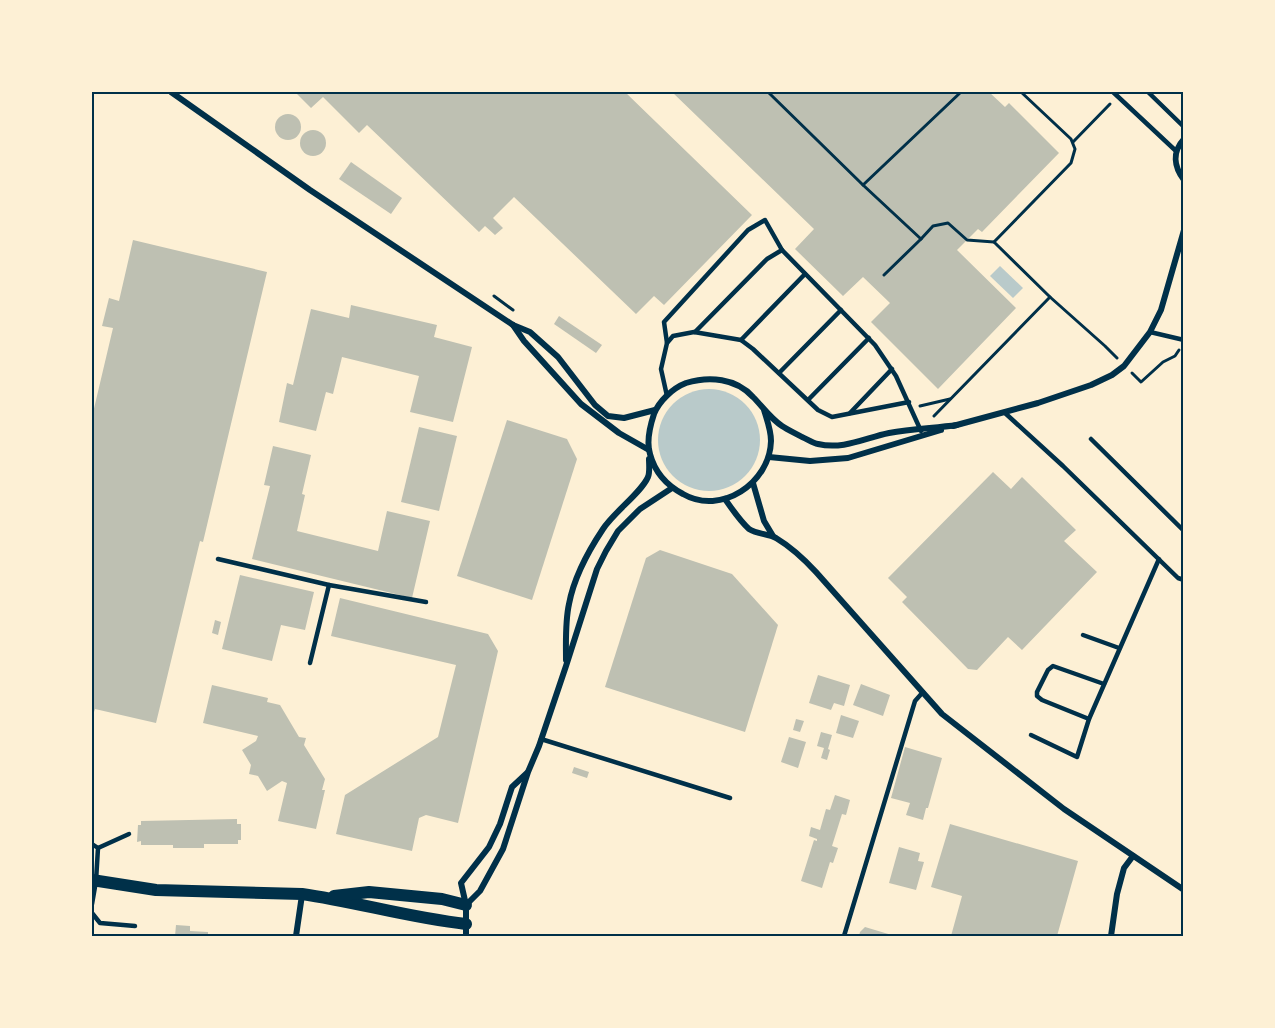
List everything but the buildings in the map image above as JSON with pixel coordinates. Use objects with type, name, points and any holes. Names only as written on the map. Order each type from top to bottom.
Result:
[{"type":"main road","points":[[94,881],[156,890],[302,894],[452,922],[466,930]]},
{"type":"main road","points":[[324,897],[369,892],[442,899],[466,905]]},
{"type":"street","points":[[171,92],[310,190],[513,325],[530,333],[558,357],[595,405],[608,416],[624,418],[655,410]]},
{"type":"street","points":[[1184,139],[1176,151],[1175,162],[1184,180]]},
{"type":"street","points":[[769,457],[810,461],[848,458],[920,433],[1038,403],[1091,385],[1112,375],[1124,366],[1150,332],[1161,310],[1184,230]]},
{"type":"street","points":[[513,325],[524,341],[581,404],[619,433],[649,451],[662,478],[672,488],[688,497],[706,501],[725,499],[740,493],[753,483],[763,471],[769,457],[771,441],[764,410]]},
{"type":"street","points":[[566,666],[568,605],[583,561],[604,527],[640,489],[649,476],[649,429],[655,410],[667,396],[682,385],[700,379],[719,379],[737,384],[752,395],[781,426],[816,444],[831,446],[857,443],[887,434],[920,433]]},
{"type":"street","points":[[753,483],[764,521],[773,537]]},
{"type":"street","points":[[466,905],[480,891],[503,849],[528,772],[542,739],[597,569],[618,531],[640,509],[672,488]]},
{"type":"street","points":[[725,499],[751,530],[773,537],[796,553],[816,572],[942,714],[1055,802],[1184,891]]},
{"type":"street","points":[[466,930],[466,905],[461,883],[489,848],[500,824],[512,787],[528,772]]},
{"type":"street","points":[[1111,936],[1117,894],[1124,868],[1133,856]]},
{"type":"street","points":[[296,936],[302,894]]},
{"type":"lane","points":[[1113,92],[1176,151]]},
{"type":"lane","points":[[1148,92],[1184,127]]},
{"type":"lane","points":[[667,396],[661,369],[667,343],[664,322],[748,230],[765,220],[782,250],[875,345],[892,369],[909,402],[920,433]]},
{"type":"lane","points":[[694,332],[767,259],[782,250]]},
{"type":"lane","points":[[741,340],[805,274]]},
{"type":"lane","points":[[779,373],[841,310]]},
{"type":"lane","points":[[667,343],[673,336],[694,332],[741,340],[753,348],[818,410],[832,417],[909,402]]},
{"type":"lane","points":[[1150,332],[1184,340]]},
{"type":"lane","points":[[808,400],[869,338]]},
{"type":"lane","points":[[849,413],[892,369]]},
{"type":"lane","points":[[1005,413],[1178,578],[1184,580]]},
{"type":"lane","points":[[1091,439],[1184,531]]},
{"type":"lane","points":[[218,559],[329,585],[426,602]]},
{"type":"lane","points":[[1031,735],[1077,757],[1089,719],[1159,559]]},
{"type":"lane","points":[[310,663],[329,585]]},
{"type":"lane","points":[[1083,635],[1119,648]]},
{"type":"lane","points":[[1089,719],[1042,700],[1036,696],[1037,692],[1048,670],[1053,666],[1104,684]]},
{"type":"lane","points":[[844,936],[915,701],[923,692]]},
{"type":"lane","points":[[542,739],[730,798]]},
{"type":"lane","points":[[98,848],[129,834]]},
{"type":"lane","points":[[92,844],[98,848]]},
{"type":"lane","points":[[92,904],[98,848]]},
{"type":"lane","points":[[92,913],[100,923],[135,926]]},
{"type":"path","points":[[768,92],[921,239]]},
{"type":"path","points":[[863,185],[961,92]]},
{"type":"path","points":[[994,242],[1071,163],[1075,149],[1071,139],[1021,92]]},
{"type":"path","points":[[1072,143],[1112,102]]},
{"type":"path","points":[[884,274],[933,226],[948,223],[967,240],[994,242],[1141,382],[1163,362],[1175,356],[1184,340]]},
{"type":"path","points":[[920,433],[1050,297]]},
{"type":"shaded area","points":[[1000,266],[1023,288],[1013,298],[990,276]]},
{"type":"shaded area","points":[[709,389],[728,393],[745,404],[756,421],[760,440],[756,459],[745,476],[728,487],[709,491],[690,487],[673,476],[662,459],[658,440],[662,421],[673,404],[690,393]]}]
